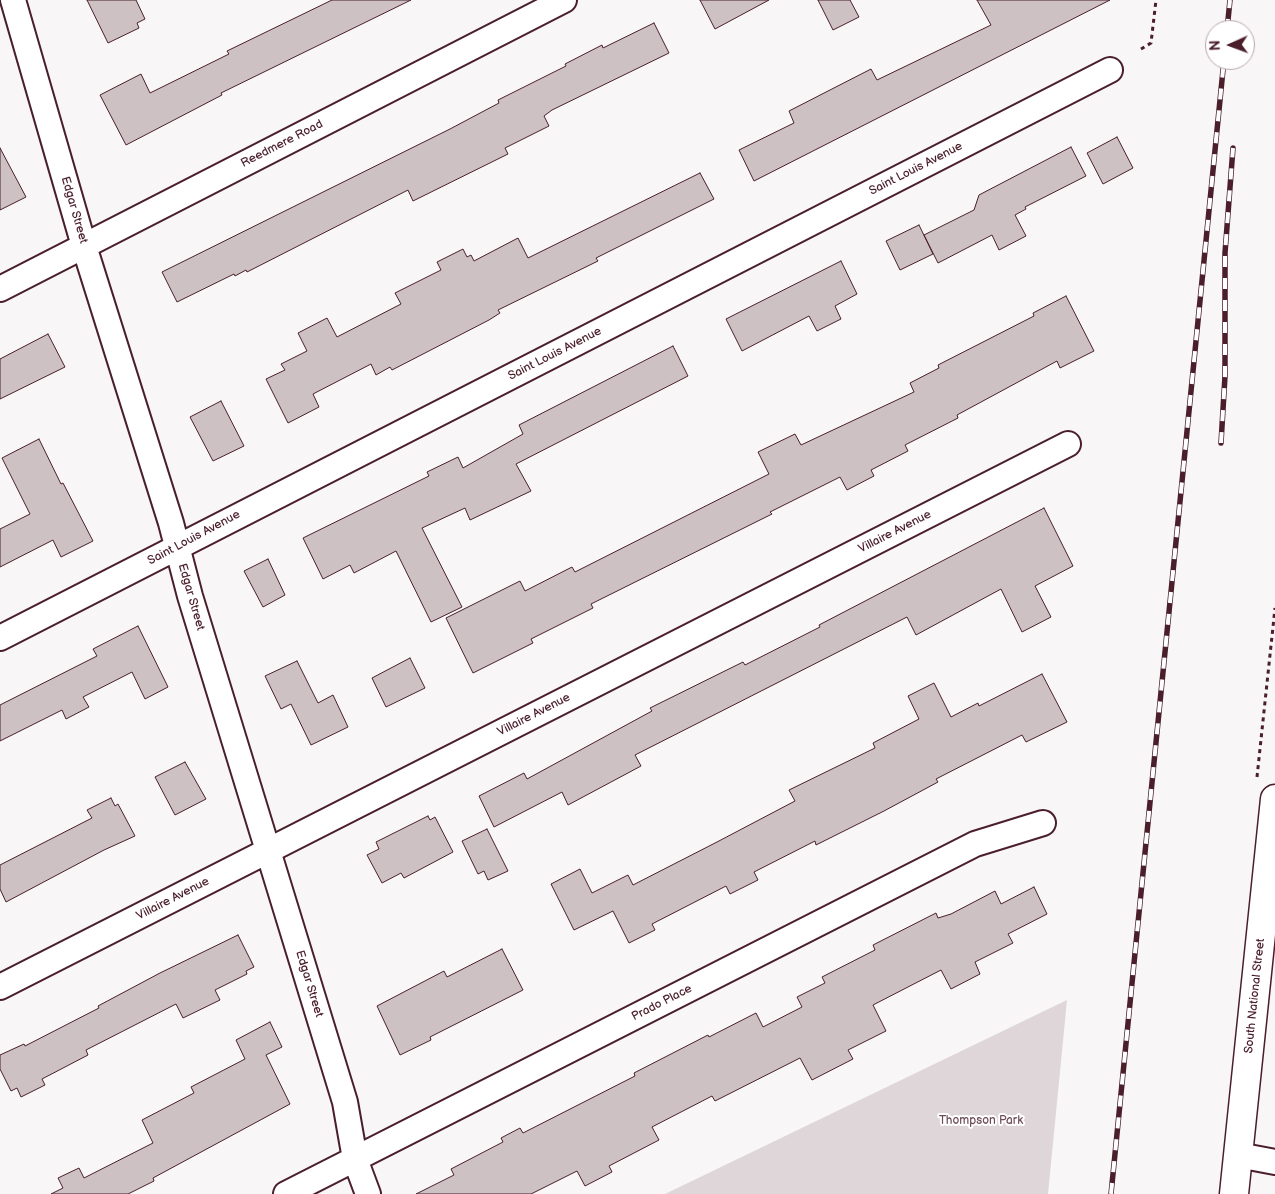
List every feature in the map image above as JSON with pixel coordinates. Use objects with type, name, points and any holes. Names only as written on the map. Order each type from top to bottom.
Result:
[{"type":"street","name":"Edgar Street","points":[[13,0],[84,246],[178,547],[190,596],[345,1102],[355,1159],[368,1194]]},
{"type":"street","name":"Reedmere Road","points":[[0,288],[564,0]]},
{"type":"street","name":"Saint Louis Avenue","points":[[0,638],[1110,70]]},
{"type":"street","name":"Villaire Avenue","points":[[0,987],[1068,444]]},
{"type":"street","name":"South National Street","points":[[1234,1194],[1275,799]]},
{"type":"street","name":"Prado Place","points":[[286,1194],[975,844],[1043,823]]},
{"type":"street","points":[[1238,1155],[1275,1162]]},
{"type":"path","points":[[1141,48],[1152,43],[1156,0]]},
{"type":"green space","name":"Thompson Park","points":[[1067,1000],[1048,1194],[665,1194]]},
{"type":"building","points":[[87,0],[136,0],[145,19],[137,23],[139,28],[108,43]]},
{"type":"building","points":[[332,0],[411,0],[221,93],[222,95],[126,145],[100,95],[141,74],[150,93],[229,54],[227,51]]},
{"type":"building","points":[[700,0],[769,0],[715,29]]},
{"type":"building","points":[[818,0],[850,0],[859,17],[833,30]]},
{"type":"building","points":[[977,0],[1110,0],[754,181],[739,150],[794,123],[789,111],[871,69],[877,80],[991,25]]},
{"type":"building","points":[[654,23],[669,53],[552,110],[544,116],[549,126],[505,148],[508,154],[413,201],[408,190],[247,272],[246,270],[235,276],[234,274],[177,302],[162,272],[450,129],[499,103],[498,100],[566,66],[565,64],[602,45],[603,48]]},
{"type":"building","points":[[1117,137],[1133,168],[1103,184],[1087,153]]},
{"type":"building","points":[[1071,147],[1086,176],[1025,207],[1026,209],[1015,215],[1026,236],[999,250],[992,235],[938,263],[924,235],[974,210],[979,195]]},
{"type":"building","points":[[0,148],[26,197],[0,210]]},
{"type":"building","points":[[700,173],[714,199],[596,258],[598,261],[498,310],[500,313],[489,320],[392,370],[390,367],[376,375],[371,364],[313,394],[319,407],[288,423],[266,379],[285,370],[281,364],[307,351],[298,333],[327,318],[337,337],[401,304],[395,293],[441,270],[437,262],[463,249],[467,257],[471,255],[474,261],[518,238],[528,258]]},
{"type":"building","points":[[919,225],[933,254],[900,270],[886,241]]},
{"type":"building","points":[[841,261],[857,294],[835,306],[841,319],[817,331],[809,316],[742,351],[726,319]]},
{"type":"building","points":[[1066,296],[1094,351],[1060,368],[1057,361],[957,415],[958,418],[905,445],[908,451],[871,470],[874,476],[847,490],[840,477],[770,512],[772,514],[591,604],[593,608],[531,639],[533,643],[473,673],[446,618],[520,581],[525,591],[572,567],[575,572],[769,474],[758,452],[795,434],[801,445],[914,392],[910,383],[939,368],[938,365],[1034,316],[1033,313]]},
{"type":"building","points":[[48,334],[65,367],[0,399],[0,359]]},
{"type":"building","points":[[673,346],[688,376],[516,464],[531,491],[470,520],[465,508],[422,528],[462,607],[431,622],[396,551],[354,573],[350,565],[323,579],[303,538],[429,476],[427,472],[458,457],[463,468],[523,434],[519,425]]},
{"type":"building","points":[[221,401],[244,446],[213,461],[190,417]]},
{"type":"building","points":[[39,439],[61,484],[63,483],[93,541],[61,557],[53,540],[0,567],[0,529],[30,514],[2,458]]},
{"type":"building","points":[[1044,508],[1073,566],[1035,586],[1051,617],[1022,632],[1001,589],[916,635],[907,617],[635,755],[641,766],[568,805],[562,792],[494,827],[479,796],[524,773],[527,779],[652,711],[650,708],[743,662],[745,665],[820,627],[819,625]]},
{"type":"building","points":[[268,559],[285,595],[263,607],[244,571]]},
{"type":"building","points":[[138,626],[168,687],[145,699],[132,672],[83,697],[89,707],[66,719],[62,710],[0,741],[0,705],[97,656],[93,649]]},
{"type":"building","points":[[410,658],[425,688],[386,707],[372,678]]},
{"type":"building","points":[[297,661],[318,703],[333,695],[348,727],[311,745],[291,704],[281,709],[265,676]]},
{"type":"building","points":[[1042,674],[1067,722],[1026,742],[1022,735],[936,779],[938,782],[884,811],[816,845],[815,841],[754,872],[758,880],[730,894],[726,886],[652,924],[655,930],[629,943],[613,911],[574,930],[551,884],[580,869],[592,893],[628,875],[633,885],[717,842],[795,801],[789,790],[875,748],[873,743],[919,719],[908,696],[934,683],[951,717],[978,703],[979,706]]},
{"type":"building","points":[[185,762],[206,799],[175,815],[155,777]]},
{"type":"building","points":[[111,798],[115,806],[118,804],[135,836],[104,850],[6,902],[0,889],[0,865],[92,818],[87,810]]},
{"type":"building","points":[[428,816],[430,820],[435,817],[453,852],[404,878],[401,873],[382,883],[367,855],[379,849],[376,842]]},
{"type":"building","points":[[487,829],[508,871],[488,880],[484,871],[478,874],[462,841]]},
{"type":"building","points":[[1034,887],[1047,914],[1008,934],[1013,943],[975,962],[980,974],[951,989],[941,970],[873,1005],[886,1031],[848,1050],[853,1059],[812,1080],[800,1058],[715,1101],[712,1096],[652,1127],[659,1140],[609,1166],[612,1172],[585,1186],[577,1171],[531,1194],[416,1194],[454,1175],[451,1169],[503,1142],[501,1138],[520,1128],[523,1133],[635,1076],[634,1073],[708,1035],[709,1037],[756,1013],[763,1027],[802,1007],[797,997],[825,983],[822,977],[875,950],[873,945],[936,913],[938,918],[951,914],[995,891],[1001,904]]},
{"type":"building","points":[[238,935],[254,967],[246,971],[247,974],[215,990],[220,1000],[183,1018],[176,1004],[86,1050],[88,1055],[42,1079],[45,1085],[21,1097],[17,1088],[11,1091],[0,1069],[0,1055],[24,1044],[25,1046],[99,1008],[98,1006],[160,973]]},
{"type":"building","points":[[502,949],[523,990],[430,1037],[431,1040],[400,1055],[377,1006],[444,971],[447,977]]},
{"type":"building","points":[[270,1022],[282,1047],[266,1055],[290,1104],[153,1178],[154,1181],[128,1194],[51,1194],[63,1188],[58,1178],[79,1168],[84,1178],[153,1143],[142,1120],[194,1093],[191,1087],[245,1059],[236,1040]]},
{"type":"railway","points":[[1228,20],[1230,0]]},
{"type":"railway","points":[[1111,1194],[1223,70]]},
{"type":"railway","points":[[1221,443],[1225,376],[1225,253],[1233,148]]}]
